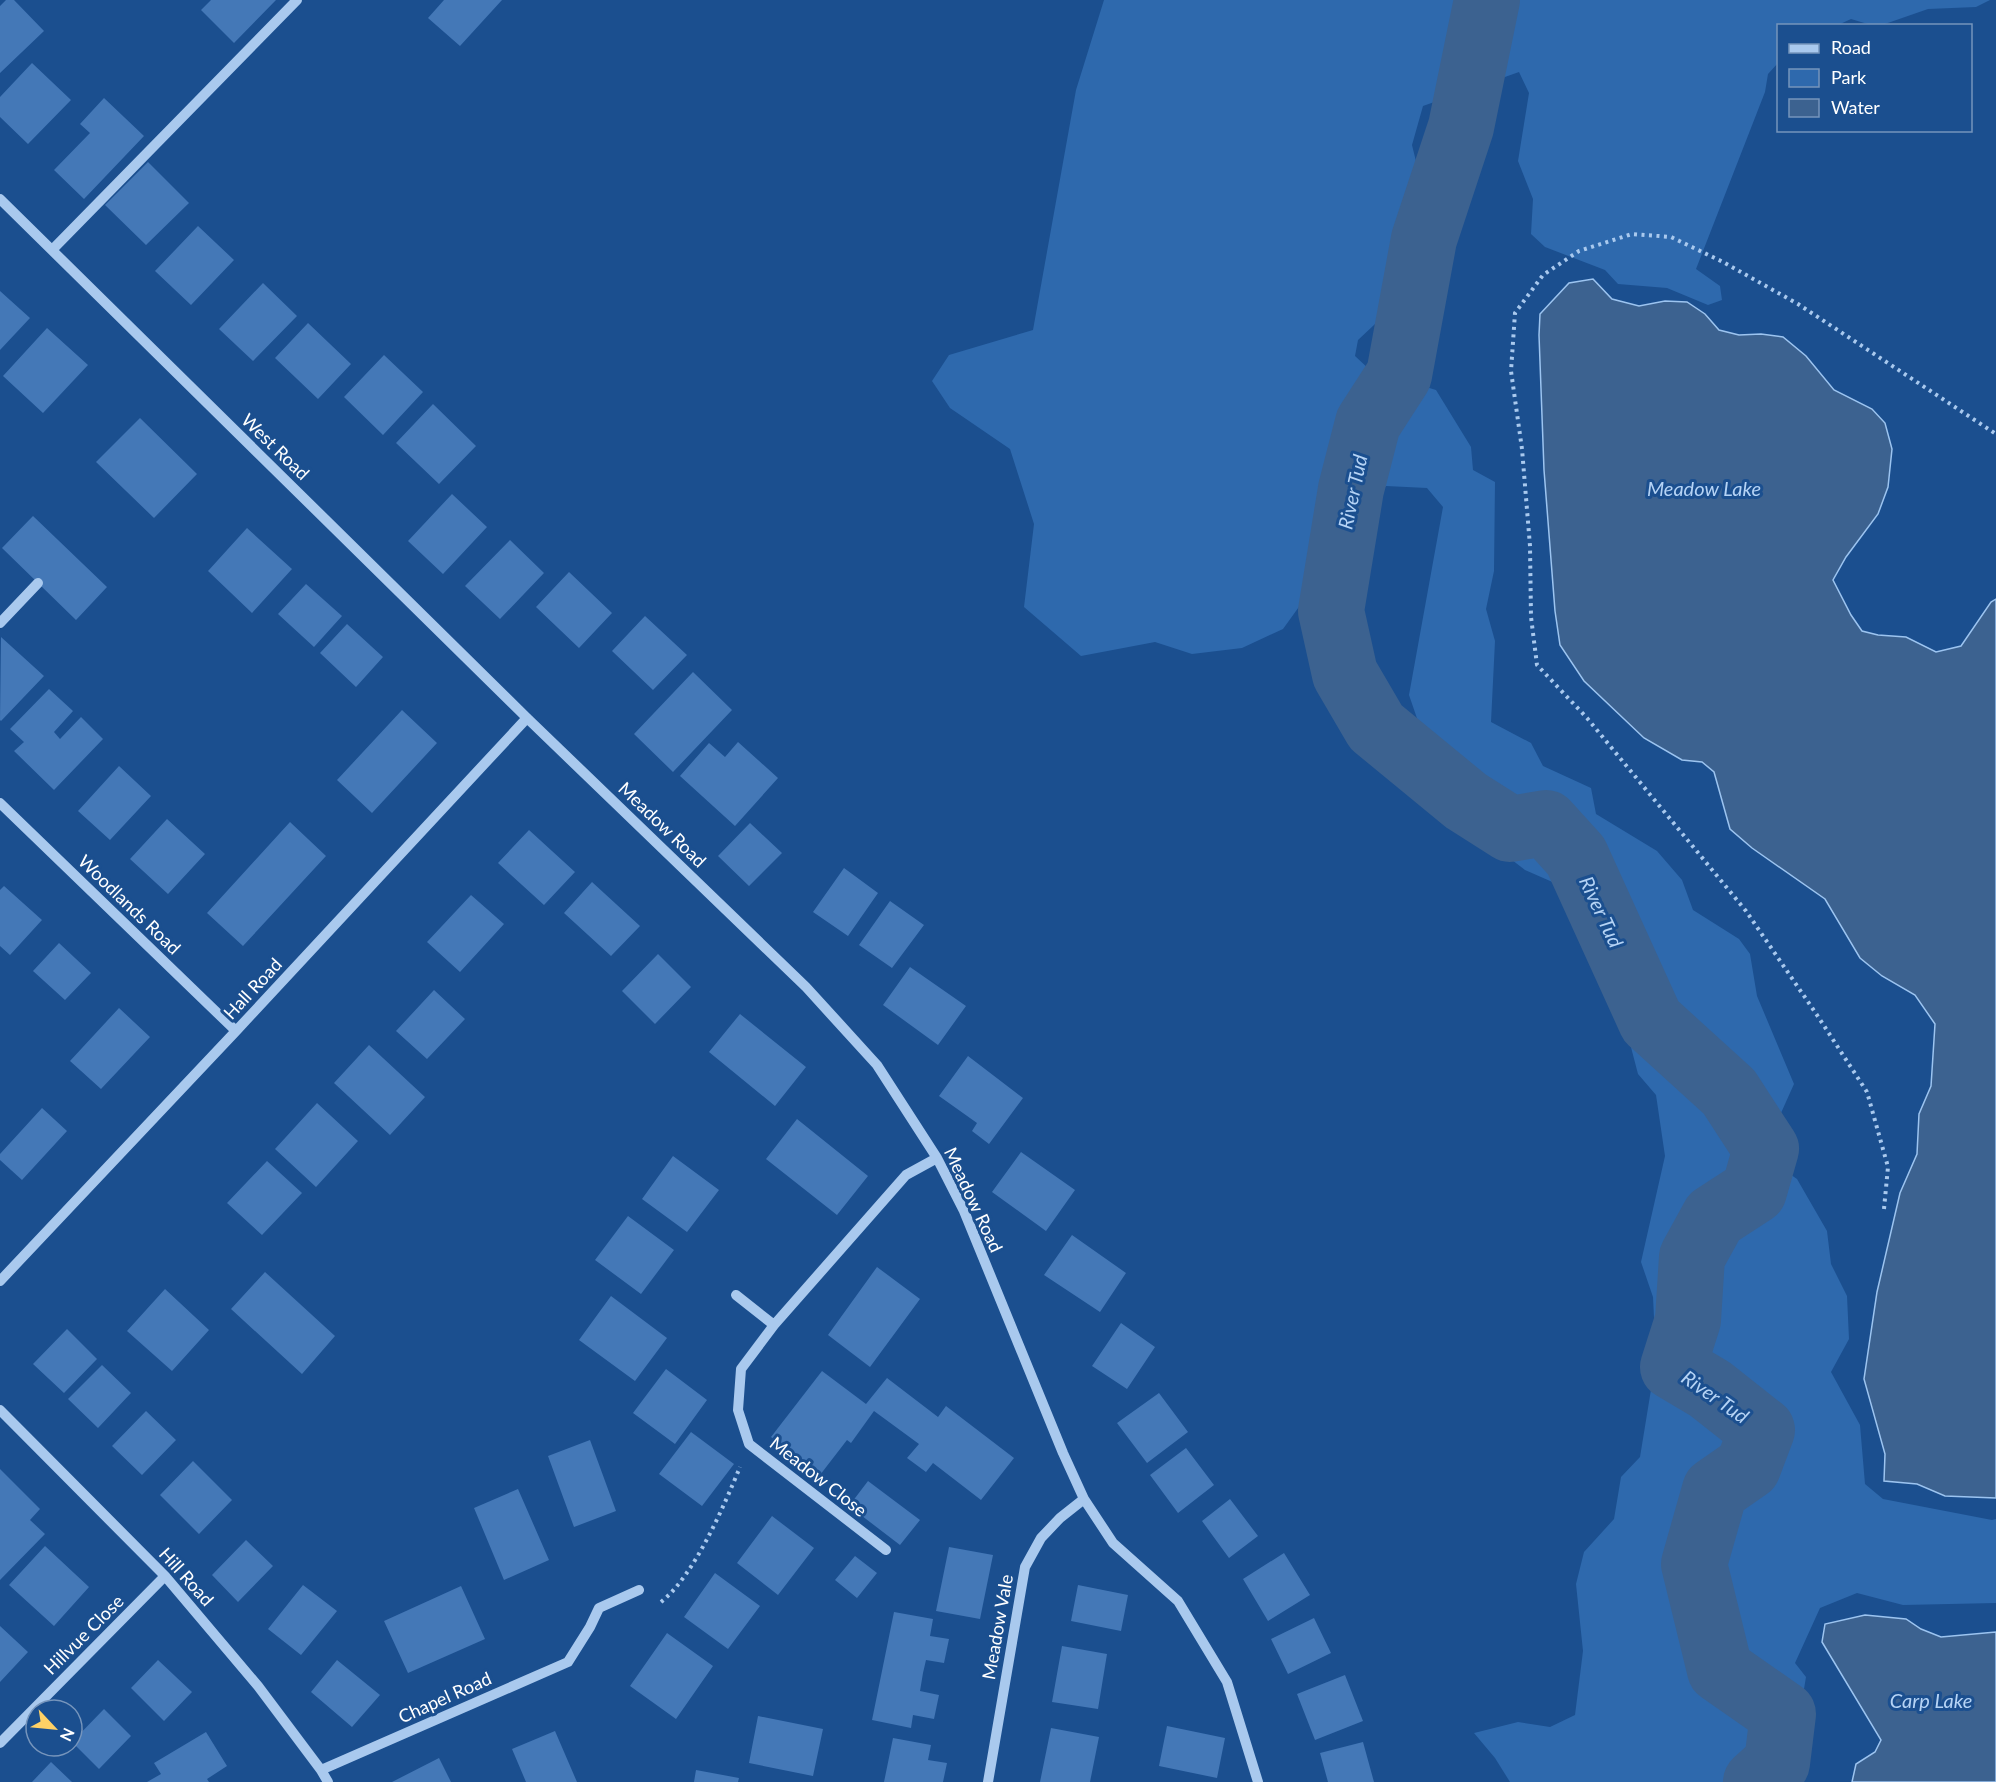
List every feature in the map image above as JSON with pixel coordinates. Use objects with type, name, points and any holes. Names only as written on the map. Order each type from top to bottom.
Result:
[{"type":"street","points":[[52,249],[297,0]]},
{"type":"street","name":"West Road","points":[[0,199],[527,718]]},
{"type":"street","points":[[0,623],[38,583]]},
{"type":"street","name":"Hall Road","points":[[0,1281],[527,718]]},
{"type":"street","name":"Meadow Road","points":[[527,718],[806,987],[877,1065],[937,1158],[964,1211],[1063,1454],[1084,1499],[1113,1543],[1178,1601],[1227,1682],[1258,1782]]},
{"type":"street","name":"Woodlands Road","points":[[0,803],[236,1031]]},
{"type":"street","name":"Meadow Close","points":[[886,1550],[749,1444],[738,1410],[741,1369],[774,1325],[906,1175],[937,1158]]},
{"type":"street","points":[[736,1295],[774,1325]]},
{"type":"street","name":"Hill Road","points":[[0,1410],[165,1576],[258,1686],[328,1782]]},
{"type":"street","name":"Meadow Vale","points":[[988,1782],[1025,1567],[1041,1538],[1060,1518],[1084,1499]]},
{"type":"street","name":"Hillvue Close","points":[[0,1743],[165,1576]]},
{"type":"street","name":"Chapel Road","points":[[321,1770],[568,1662],[577,1650],[599,1608],[639,1590]]},
{"type":"path","points":[[1884,1209],[1888,1167],[1867,1092],[1746,911],[1587,718],[1537,665],[1531,617],[1530,546],[1522,449],[1511,371],[1515,313],[1543,275],[1579,251],[1632,234],[1671,237],[1723,262],[1798,304],[1996,434]]},
{"type":"path","points":[[653,1608],[671,1594],[695,1559],[734,1483],[749,1444]]},
{"type":"green space","points":[[1104,0],[1990,0],[1976,7],[1928,9],[1885,24],[1868,24],[1851,19],[1840,24],[1777,24],[1777,64],[1768,74],[1765,92],[1696,269],[1720,286],[1722,300],[1708,305],[1667,288],[1618,284],[1605,270],[1545,247],[1531,234],[1533,199],[1518,161],[1529,93],[1519,72],[1423,106],[1412,145],[1424,194],[1406,243],[1407,294],[1358,340],[1355,356],[1370,370],[1436,390],[1471,447],[1473,470],[1495,482],[1494,571],[1486,609],[1495,641],[1491,722],[1531,743],[1543,766],[1591,788],[1596,814],[1657,851],[1682,880],[1693,910],[1739,939],[1750,954],[1757,996],[1794,1084],[1781,1113],[1784,1170],[1797,1179],[1827,1231],[1831,1264],[1847,1296],[1849,1339],[1831,1372],[1860,1425],[1865,1484],[1883,1499],[1996,1519],[1996,1603],[1903,1605],[1857,1593],[1820,1608],[1795,1663],[1806,1677],[1801,1707],[1810,1719],[1808,1737],[1775,1768],[1768,1782],[1510,1782],[1495,1758],[1474,1733],[1518,1722],[1550,1727],[1575,1715],[1583,1651],[1576,1584],[1584,1552],[1614,1519],[1621,1477],[1640,1457],[1656,1359],[1653,1297],[1641,1262],[1665,1156],[1656,1095],[1638,1074],[1627,1032],[1635,958],[1623,920],[1614,909],[1525,870],[1481,836],[1454,826],[1409,695],[1443,507],[1427,488],[1386,486],[1283,629],[1242,648],[1192,654],[1155,642],[1081,656],[1024,607],[1034,524],[1010,449],[950,408],[932,381],[949,355],[1033,330],[1076,90]]},
{"type":"water","name":"Meadow Lake","points":[[1593,279],[1612,299],[1639,306],[1665,301],[1687,302],[1705,314],[1719,330],[1739,335],[1761,334],[1783,337],[1806,356],[1834,390],[1872,409],[1885,423],[1892,449],[1888,487],[1878,514],[1846,557],[1833,580],[1862,631],[1878,635],[1906,637],[1936,652],[1961,646],[1991,602],[1996,599],[1996,1498],[1945,1496],[1917,1484],[1884,1481],[1885,1454],[1864,1379],[1877,1292],[1900,1193],[1917,1154],[1919,1114],[1931,1086],[1935,1024],[1915,995],[1882,976],[1860,958],[1825,899],[1752,848],[1730,829],[1714,772],[1702,762],[1682,760],[1644,738],[1584,681],[1560,645],[1555,611],[1544,470],[1540,314],[1569,283]]},
{"type":"water","name":"Carp Lake","points":[[1865,1615],[1906,1619],[1921,1629],[1941,1637],[1996,1632],[1996,1782],[1852,1782],[1856,1764],[1875,1752],[1881,1740],[1822,1642],[1825,1624]]},
{"type":"building","points":[[6,0],[14,0],[44,31],[0,73],[0,6]]},
{"type":"building","points":[[211,0],[276,0],[234,43],[201,10]]},
{"type":"building","points":[[444,0],[502,0],[460,46],[428,18]]},
{"type":"building","points":[[32,63],[71,100],[28,144],[0,117],[0,97]]},
{"type":"building","points":[[104,98],[144,136],[84,199],[54,170],[90,133],[80,124]]},
{"type":"building","points":[[148,162],[189,203],[146,245],[105,205]]},
{"type":"building","points":[[198,226],[234,260],[191,305],[155,271]]},
{"type":"building","points":[[263,283],[297,316],[253,361],[219,329]]},
{"type":"building","points":[[0,291],[30,318],[0,350]]},
{"type":"building","points":[[308,323],[351,364],[318,399],[275,358]]},
{"type":"building","points":[[47,328],[88,365],[43,413],[3,376]]},
{"type":"building","points":[[384,355],[423,392],[383,435],[344,397]]},
{"type":"building","points":[[433,404],[476,446],[439,484],[396,443]]},
{"type":"building","points":[[140,418],[197,474],[154,518],[96,462]]},
{"type":"building","points":[[452,494],[487,527],[443,574],[408,541]]},
{"type":"building","points":[[33,516],[107,587],[76,620],[2,548]]},
{"type":"building","points":[[247,528],[292,569],[252,613],[208,571]]},
{"type":"building","points":[[510,540],[544,573],[500,619],[465,586]]},
{"type":"building","points":[[569,572],[612,613],[579,648],[536,607]]},
{"type":"building","points":[[306,584],[342,616],[314,647],[278,614]]},
{"type":"building","points":[[645,616],[687,655],[653,690],[612,651]]},
{"type":"building","points":[[347,624],[383,657],[356,687],[320,653]]},
{"type":"building","points":[[1,637],[44,676],[1,721],[0,720]]},
{"type":"building","points":[[693,672],[732,710],[673,772],[634,734]]},
{"type":"building","points":[[49,689],[73,711],[54,732],[60,739],[81,717],[103,739],[54,790],[14,751],[24,742],[10,729]]},
{"type":"building","points":[[402,710],[437,743],[372,813],[337,780]]},
{"type":"building","points":[[738,742],[778,778],[735,826],[680,776],[709,743],[725,757]]},
{"type":"building","points":[[119,766],[151,796],[110,840],[78,811]]},
{"type":"building","points":[[167,819],[205,854],[168,894],[130,859]]},
{"type":"building","points":[[290,822],[326,856],[243,946],[207,913]]},
{"type":"building","points":[[750,823],[782,853],[749,886],[718,856]]},
{"type":"building","points":[[529,830],[575,872],[544,905],[498,863]]},
{"type":"building","points":[[844,868],[878,893],[848,936],[813,912]]},
{"type":"building","points":[[592,882],[640,926],[611,956],[564,913]]},
{"type":"building","points":[[4,886],[42,920],[10,955],[0,946],[0,890]]},
{"type":"building","points":[[471,895],[504,924],[460,972],[427,942]]},
{"type":"building","points":[[890,901],[924,925],[892,968],[859,945]]},
{"type":"building","points":[[59,943],[91,973],[65,1000],[33,971]]},
{"type":"building","points":[[658,954],[691,987],[655,1024],[622,991]]},
{"type":"building","points":[[910,967],[966,1006],[938,1045],[883,1005]]},
{"type":"building","points":[[434,990],[465,1019],[427,1059],[396,1031]]},
{"type":"building","points":[[119,1008],[150,1037],[101,1089],[70,1061]]},
{"type":"building","points":[[740,1014],[806,1067],[775,1106],[709,1052]]},
{"type":"building","points":[[369,1045],[425,1097],[390,1135],[334,1083]]},
{"type":"building","points":[[968,1056],[1023,1098],[989,1144],[972,1131],[977,1123],[939,1096]]},
{"type":"building","points":[[317,1103],[358,1141],[316,1187],[275,1149]]},
{"type":"building","points":[[42,1108],[67,1131],[22,1180],[0,1160],[0,1154]]},
{"type":"building","points":[[797,1119],[868,1176],[837,1215],[766,1159]]},
{"type":"building","points":[[1021,1152],[1075,1190],[1046,1231],[992,1192]]},
{"type":"building","points":[[673,1156],[719,1190],[687,1232],[642,1199]]},
{"type":"building","points":[[267,1161],[302,1193],[262,1235],[227,1203]]},
{"type":"building","points":[[628,1216],[674,1250],[641,1294],[595,1260]]},
{"type":"building","points":[[1072,1235],[1126,1273],[1100,1312],[1044,1275]]},
{"type":"building","points":[[877,1267],[920,1299],[870,1367],[828,1335]]},
{"type":"building","points":[[265,1272],[335,1336],[302,1374],[231,1309]]},
{"type":"building","points":[[165,1289],[209,1330],[172,1371],[127,1331]]},
{"type":"building","points":[[611,1296],[667,1338],[635,1381],[579,1340]]},
{"type":"building","points":[[1121,1323],[1155,1347],[1127,1389],[1092,1366]]},
{"type":"building","points":[[67,1329],[97,1359],[64,1393],[33,1364]]},
{"type":"building","points":[[102,1365],[131,1393],[98,1428],[68,1399]]},
{"type":"building","points":[[666,1369],[707,1400],[675,1444],[633,1413]]},
{"type":"building","points":[[822,1371],[866,1404],[887,1378],[938,1417],[946,1406],[1014,1458],[981,1500],[933,1463],[926,1472],[907,1458],[919,1444],[874,1411],[851,1443],[847,1440],[820,1475],[771,1437]]},
{"type":"building","points":[[1159,1393],[1188,1432],[1147,1463],[1117,1423]]},
{"type":"building","points":[[146,1411],[176,1440],[142,1475],[112,1446]]},
{"type":"building","points":[[691,1432],[734,1464],[702,1506],[659,1474]]},
{"type":"building","points":[[590,1440],[616,1511],[574,1527],[548,1456]]},
{"type":"building","points":[[1186,1448],[1214,1485],[1178,1513],[1150,1475]]},
{"type":"building","points":[[193,1461],[232,1500],[199,1534],[160,1495]]},
{"type":"building","points":[[0,1469],[40,1509],[30,1520],[45,1534],[0,1580]]},
{"type":"building","points":[[868,1481],[920,1520],[900,1545],[849,1506]]},
{"type":"building","points":[[518,1489],[549,1560],[504,1580],[474,1508]]},
{"type":"building","points":[[1230,1499],[1258,1536],[1229,1558],[1202,1521]]},
{"type":"building","points":[[772,1516],[814,1548],[778,1595],[737,1563]]},
{"type":"building","points":[[246,1540],[273,1566],[238,1602],[212,1575]]},
{"type":"building","points":[[45,1546],[89,1587],[54,1626],[9,1585]]},
{"type":"building","points":[[949,1547],[993,1555],[980,1619],[936,1611]]},
{"type":"building","points":[[1284,1553],[1310,1595],[1268,1621],[1243,1579]]},
{"type":"building","points":[[855,1556],[877,1573],[857,1598],[835,1580]]},
{"type":"building","points":[[715,1573],[760,1606],[728,1649],[684,1617]]},
{"type":"building","points":[[303,1585],[337,1611],[301,1655],[268,1629]]},
{"type":"building","points":[[1078,1585],[1128,1595],[1121,1631],[1071,1621]]},
{"type":"building","points":[[461,1586],[485,1639],[408,1673],[384,1621]]},
{"type":"building","points":[[894,1612],[933,1619],[930,1636],[949,1639],[944,1663],[926,1660],[923,1673],[920,1691],[939,1695],[934,1719],[913,1715],[911,1728],[872,1720]]},
{"type":"building","points":[[1314,1618],[1331,1653],[1288,1674],[1271,1639]]},
{"type":"building","points":[[0,1626],[28,1652],[0,1682]]},
{"type":"building","points":[[667,1633],[713,1666],[676,1719],[630,1686]]},
{"type":"building","points":[[1062,1646],[1107,1654],[1098,1709],[1052,1702]]},
{"type":"building","points":[[158,1660],[192,1692],[164,1721],[131,1688]]},
{"type":"building","points":[[337,1660],[380,1695],[352,1727],[311,1692]]},
{"type":"building","points":[[1345,1675],[1363,1721],[1315,1740],[1297,1694]]},
{"type":"building","points":[[104,1709],[131,1736],[99,1769],[84,1754],[84,1730]]},
{"type":"building","points":[[758,1716],[823,1729],[813,1776],[749,1763]]},
{"type":"building","points":[[1167,1726],[1225,1738],[1217,1778],[1159,1766]]},
{"type":"building","points":[[1051,1728],[1099,1737],[1090,1782],[1040,1782]]},
{"type":"building","points":[[555,1731],[577,1782],[526,1782],[512,1749]]},
{"type":"building","points":[[206,1732],[227,1766],[207,1779],[209,1782],[147,1782],[161,1774],[154,1763]]},
{"type":"building","points":[[893,1738],[931,1745],[928,1760],[947,1763],[943,1782],[884,1782]]},
{"type":"building","points":[[1363,1742],[1374,1782],[1328,1782],[1320,1753]]},
{"type":"building","points":[[439,1758],[451,1782],[392,1782]]},
{"type":"building","points":[[51,1762],[72,1782],[32,1782]]},
{"type":"building","points":[[696,1770],[739,1778],[738,1782],[694,1782]]},
{"type":"waterway","name":"River Tud","points":[[1487,0],[1461,127],[1424,239],[1399,375],[1368,423],[1351,489],[1331,611],[1345,674],[1376,727],[1466,801],[1510,829],[1546,823],[1576,856],[1651,1021],[1729,1092],[1766,1149],[1754,1191],[1714,1217],[1692,1257],[1688,1320],[1673,1367],[1710,1389],[1762,1430],[1748,1467],[1715,1490],[1694,1564],[1720,1670],[1783,1714],[1777,1763],[1756,1782]]}]
